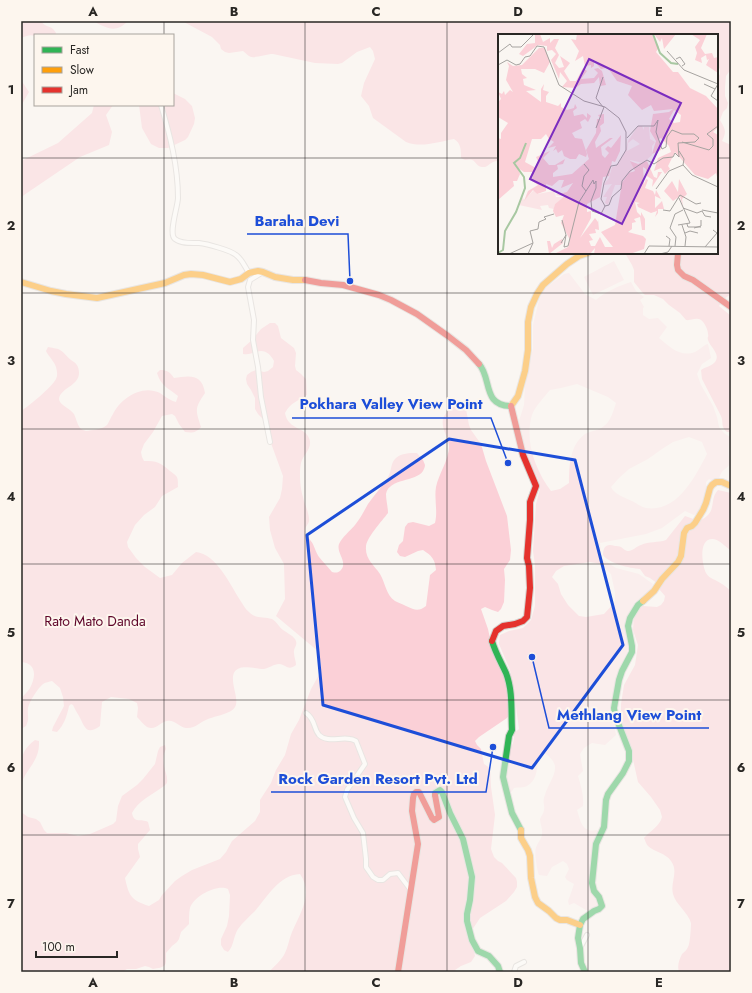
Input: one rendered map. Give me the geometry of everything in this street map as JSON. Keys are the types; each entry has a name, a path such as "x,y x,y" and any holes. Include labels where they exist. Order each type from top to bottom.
{"street":[{"path":"161,106 170,136 177,182 178,201 172,230 173,236 175,239 182,242 207,244 229,251 237,256 249,273"},
{"path":"580,925 556,918 538,903 535,897 531,878 530,856 521,838 521,831 512,813 503,778 509,736 512,730 511,696 506,674 492,640 496,631 503,626 520,622 527,617 528,612 530,588 527,558 530,502 536,486 523,455 511,406 518,395 525,371 529,310 543,284 574,259 585,254"},
{"path":"678,254 678,270 684,276 693,280 731,307"},
{"path":"21,282 66,294 97,298 165,283 184,275 191,274 204,275 210,278 230,282 241,279 249,273 258,271 275,277 293,280 343,284 378,295 412,311 448,336 466,350 483,368 489,393 494,399 504,406 511,406"},
{"path":"262,272 250,280 248,287 254,320 253,340 261,397 270,442"},
{"path":"585,972 580,963 578,938 580,925 583,919 602,906 599,897 594,891 592,883 596,844 604,827 606,800 609,791 623,773 629,761 629,751 615,715 614,708 619,680 632,652 628,626 630,618 638,605 654,591 662,579 678,562 681,556 684,533 687,528 695,523 703,510 712,485 716,482 722,482 731,486"},
{"path":"306,713 311,717 316,730 320,735 326,738 349,738 356,741 364,764 347,790 345,797 354,818 363,833 366,867 378,880 383,880 390,874 398,873 410,889"},
{"path":"398,972 418,844 412,811 413,798 414,794 419,792 434,820 439,817 435,793 440,790 462,839 472,877 467,914 467,921 472,940 478,951 489,956 498,966 500,972"},
{"path":"580,948 587,935"},
{"path":"514,972 516,966 524,962"}],"highlighted area":[{"path":"449,439 575,460 623,645 532,768 323,705 307,535"}],"shaded area":[{"path":"614,261 624,280 593,295 584,277"},
{"path":"569,273 585,294 596,300 608,291 631,282 636,291 644,297 640,300 644,307 643,315 649,319 658,318 667,327 659,338 675,350 684,353 697,351 708,344 711,358 702,364 697,374 701,385 713,406 719,427 730,437 728,450 730,464 722,471 719,479 715,482 709,479 706,482 704,501 697,513 694,515 685,511 662,528 646,534 600,543 602,559 616,568 639,574 653,584 649,593 635,602 628,617 629,644 627,653 619,670 614,693 614,725 616,735 605,745 592,743 584,748 580,754 583,771 578,776 583,795 583,806 577,810 581,822 585,828 588,830 597,830 599,832 595,837 589,876 590,889 598,902 598,910 586,910 574,903 569,905 568,901 574,884 565,877 569,869 567,864 563,861 552,867 547,876 539,875 535,850 542,836 540,819 544,811 544,797 554,773 555,766 549,756 541,753 536,775 531,783 526,787 514,788 510,794 506,773 507,762 514,733 519,729 510,670 499,644 500,635 509,631 523,628 531,620 535,606 535,565 533,551 536,504 540,489 538,479 525,454 519,421 524,405 525,386 533,348 533,325 539,300 547,287 564,274","holes":["577,384 608,397 616,403 608,422 601,428 585,434 576,444 571,456 569,483 560,489 551,491 536,465 533,455 529,435 532,415 537,406 550,390","689,437 702,442 707,454 691,483 676,499 667,505 657,508 646,508 620,496 612,489 611,487 629,469 648,459 673,442","590,562 601,564 611,574 615,592 615,602 604,614 586,617 579,616 568,605 561,594 558,584 552,577 556,571 564,566"]}],"green space":[{"path":"21,21 41,21 45,25 52,28 56,33 34,34 34,36 30,35 21,38"},
{"path":"93,21 128,21 115,29 107,28"},
{"path":"182,21 731,21 731,69 726,76 725,87 725,96 728,103 727,108 723,112 720,120 725,130 722,141 731,145 731,294 724,299 719,306 731,316 731,432 727,432 724,428 721,416 702,379 701,370 714,363 717,359 716,353 709,343 708,332 705,324 699,319 686,320 663,299 654,295 645,295 634,282 634,270 626,254 718,254 718,77 720,69 718,67 718,34 498,34 498,161 484,167 479,166 472,160 465,160 461,158 461,150 454,139 430,144 412,144 406,142 373,118 369,106 361,96 364,83 375,59 373,51 370,47 357,52 342,63 315,63 273,54 251,57 243,51 229,53 225,52 212,37"},
{"path":"21,80 29,92 21,106"},
{"path":"174,94 185,99 192,106 195,118 188,137 168,148 159,148 151,144 142,128 139,106 174,106"},
{"path":"94,106 112,106 106,115 112,132 109,145 80,157 21,198 21,161 58,143 92,113"},
{"path":"270,323 275,323 278,326 281,338 294,348 296,353 296,370 306,379 307,395 292,404 285,413 290,423 305,433 310,441 308,450 301,463 300,471 301,489 309,518 305,535 312,543 319,557 332,572 336,573 343,567 343,561 339,551 340,541 357,523 368,504 386,481 394,460 403,454 417,453 423,460 425,466 420,474 392,485 388,489 386,494 388,513 371,534 366,547 370,562 382,577 392,598 396,602 414,609 419,610 426,606 430,575 436,570 435,563 431,556 423,550 405,557 400,556 397,552 399,545 403,541 405,527 408,523 413,522 429,526 435,523 436,487 449,451 443,426 443,419 452,407 459,403 463,404 466,409 469,425 481,444 507,516 511,550 510,560 504,569 504,602 501,609 498,612 485,607 481,609 491,643 505,677 509,694 510,713 507,718 475,741 481,749 484,764 490,768 495,815 491,849 494,857 516,878 517,887 506,901 480,918 472,930 471,936 475,956 471,962 455,970 457,972 269,972 284,956 291,935 302,911 306,896 306,889 300,874 286,878 269,893 238,929 228,952 224,950 221,945 221,939 227,926 230,895 228,889 218,888 201,895 192,904 190,908 189,924 181,932 177,942 166,953 166,963 164,966 153,969 145,966 136,969 127,969 122,972 21,972 21,812 40,822 47,833 66,833 78,836 90,834 113,824 116,821 118,806 122,796 143,779 155,764 160,747 165,745 166,749 163,762 167,776 167,783 142,801 132,813 136,820 148,822 150,830 138,844 140,857 125,878 132,896 138,902 149,906 159,900 175,881 182,876 192,870 220,859 232,841 255,821 260,812 260,800 271,783 276,770 285,755 291,734 299,720 311,689 320,673 321,666 319,652 276,616 285,599 284,564 275,548 270,530 269,517 280,498 283,476 268,435 267,423 255,409 255,398 247,384 246,379 247,375 256,370 264,372 268,371 273,367 274,361 269,354 262,351 243,354 243,348 261,329"},
{"name":"Rato Mato Danda","path":"48,347 61,351 78,367 79,373 76,381 60,395 59,401 74,414 80,428 86,431 105,427 120,404 130,396 142,391 154,391 176,402 178,396 161,381 157,373 160,370 165,370 174,378 194,377 201,382 205,393 199,402 197,412 201,427 194,432 185,432 175,416 172,414 162,416 144,444 141,452 144,461 158,463 175,474 178,481 178,487 162,496 155,507 144,515 135,525 127,542 128,547 136,558 160,578 172,575 182,563 196,552 210,558 222,571 245,608 251,614 254,616 272,619 295,639 296,643 294,654 296,665 293,667 289,668 279,664 264,669 242,667 235,671 233,680 236,703 235,707 230,711 189,728 170,721 150,728 137,717 137,703 129,699 111,697 102,702 100,726 92,730 86,729 73,705 71,704 63,723 57,732 52,731 53,727 64,706 60,688 52,681 43,684 34,695 28,708 28,719 26,726 21,729 21,700 32,684 34,671 30,665 21,662 21,411 35,401 56,379 56,367 46,351"},
{"path":"718,490 731,493 731,551 718,540 713,539 708,540 705,543 702,553 707,575 728,588 731,592 731,972 679,972 678,965 680,958 689,945 691,923 673,894 674,869 671,861 666,856 648,846 644,838 657,826 662,817 660,810 638,782 630,746 621,722 621,704 624,685 635,665 638,645 633,630 634,614 637,608 643,606 657,607 661,605 665,596 659,589 658,584 645,576 640,569 625,567 610,561 603,555 603,552 605,547 608,545 620,546 629,551 650,542 666,540 685,516 699,521 705,518 711,510 715,494"},
{"path":"35,740 39,741 39,749 35,760 26,774 21,786 21,761 25,750"}],"traffic: fast":[{"path":"479,364 483,370 492,396 502,405 511,406"},
{"path":"585,972 581,963 578,938 580,925 583,919 602,906 599,897 594,891 592,883 596,844 604,827 606,800 608,794 623,773 629,761 629,751 615,715 614,708 619,680 632,652 628,626 630,618 638,605 643,601"},
{"path":"492,641 506,673 510,687 512,730 509,736 503,777 512,813 521,830"},
{"path":"435,795 435,793 440,790 442,792 450,813 463,839 472,877 467,914 467,921 472,940 478,951 489,956 498,966 500,972"}],"traffic: slow":[{"path":"511,406 518,396 525,371 528,350 528,322 531,307 537,294 543,285 567,264 585,254"},
{"path":"21,282 51,291 97,298 165,283 184,275 191,274 203,275 230,282 241,279 249,273 258,271 275,277 305,280"},
{"path":"643,601 654,591 662,579 678,562 681,556 684,533 687,528 695,523 703,510 712,485 716,482 722,482 731,486"},
{"path":"521,830 521,838 530,856 531,878 535,897 538,903 556,918 580,925"}],"traffic: jam":[{"path":"678,254 678,270 684,276 693,280 731,307"},
{"path":"305,280 343,285 391,300 417,314 448,336 466,350 479,364"},
{"path":"492,641 496,631 503,626 515,624 523,621 527,617 530,588 527,558 530,502 536,486 523,455 511,406"},
{"path":"398,972 418,844 412,811 413,798 414,794 419,792 434,820 439,817 435,795"}],"place":[{"name":"Baraha Devi","path":"350,281"},
{"name":"Pokhara Valley View Point","path":"508,463"},
{"name":"Methlang View Point","path":"532,657"},
{"name":"Rock Garden Resort Pvt. Ltd","path":"493,747"}]}
